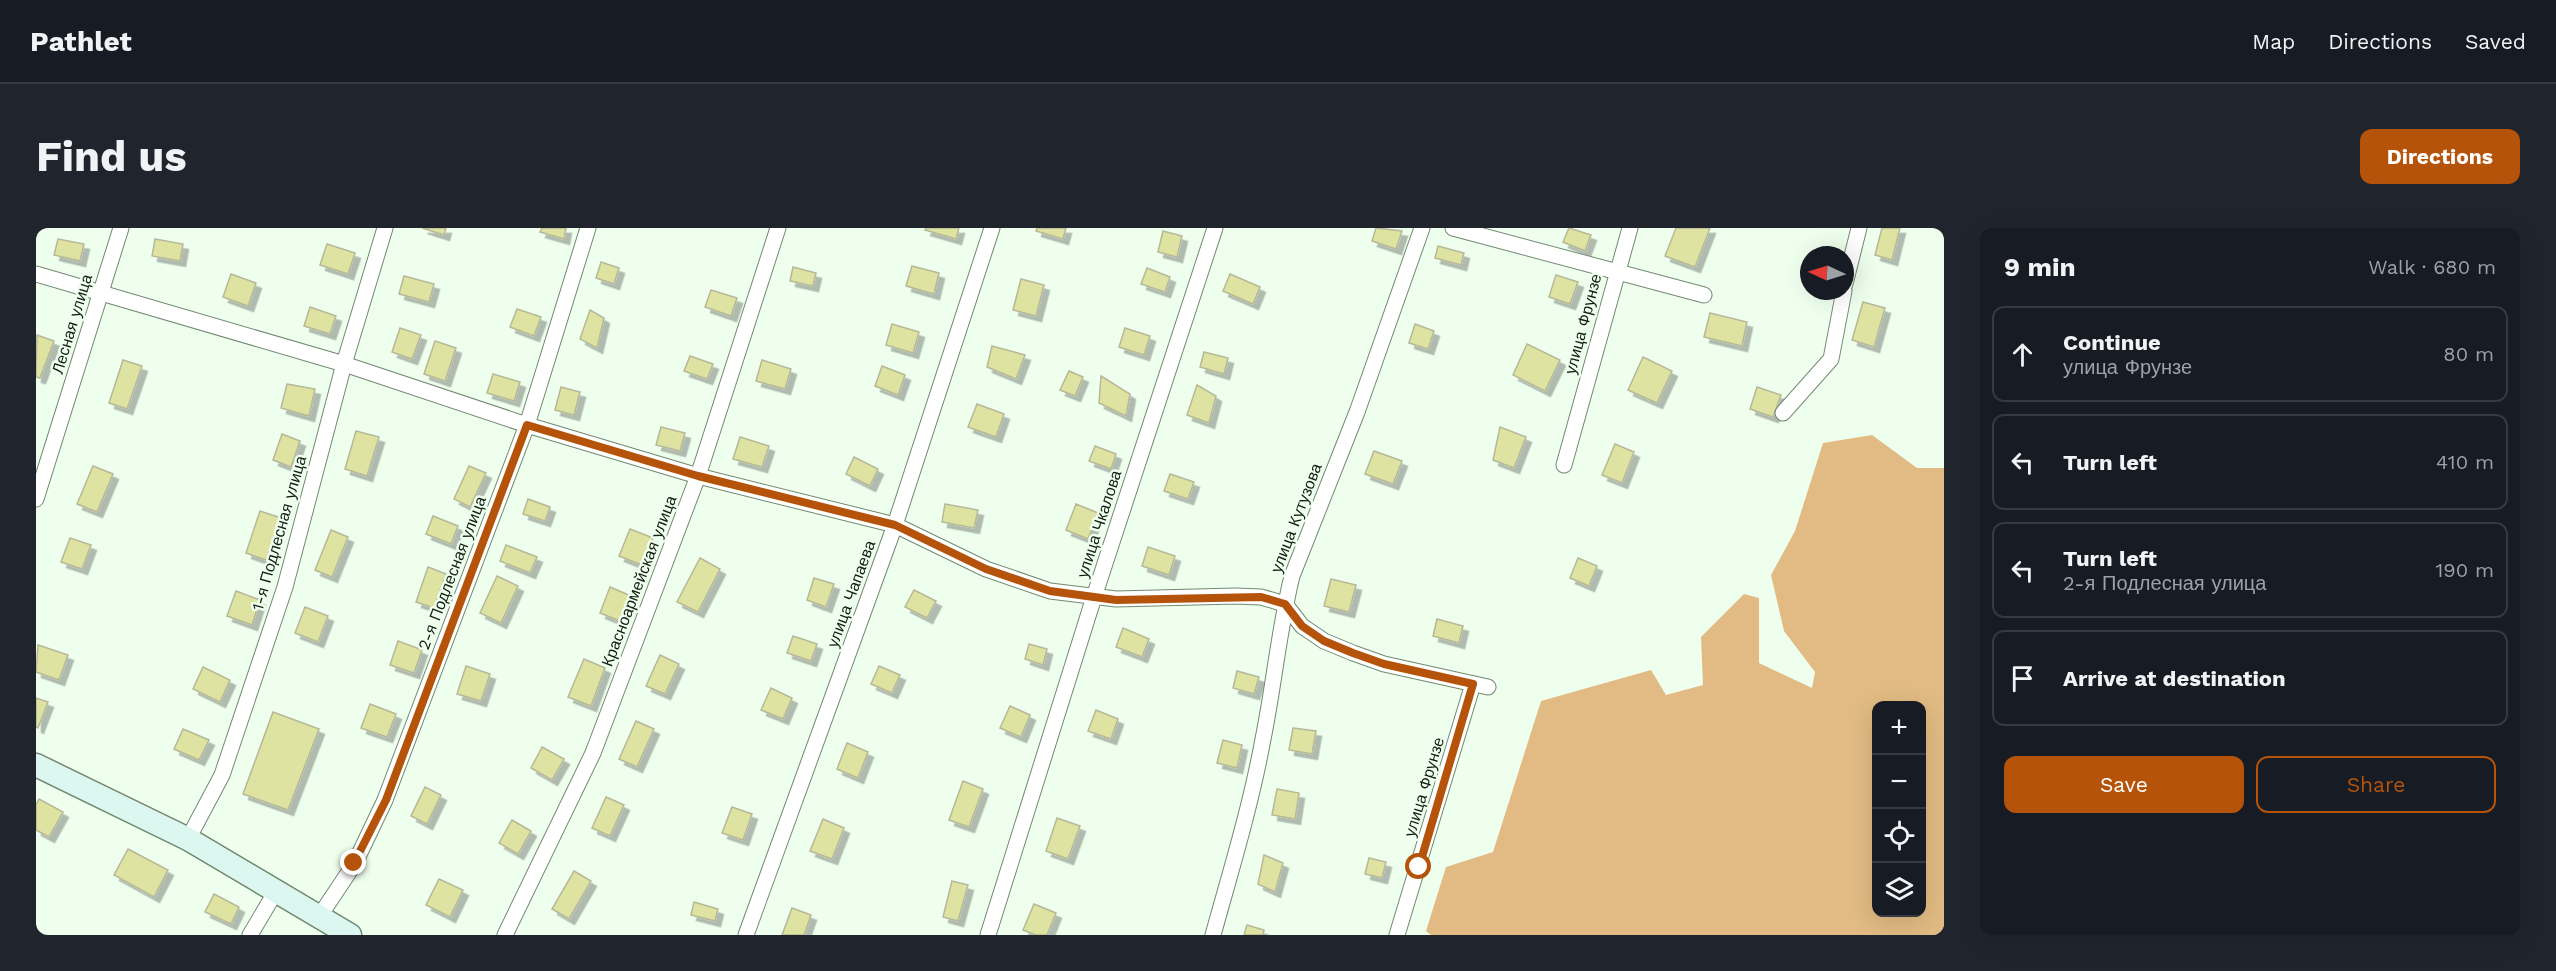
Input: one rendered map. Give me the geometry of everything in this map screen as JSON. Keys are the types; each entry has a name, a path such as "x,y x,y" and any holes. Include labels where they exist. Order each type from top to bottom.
{"street":[{"name":"Лесная улица","path":"36,499 121,228"},
{"name":"1-я Подлесная улица","path":"188,839 222,775 285,587 344,364 385,228"},
{"name":"2-я Подлесная улица","path":"319,917 354,863 386,800 527,425 588,228"},
{"name":"Красноармейская улица","path":"505,935 593,753 698,476 778,228"},
{"name":"улица Чапаева","path":"746,935 895,525 992,228"},
{"name":"улица Чкалова","path":"988,935 1094,597 1215,228"},
{"name":"улица Кутузова","path":"1213,935 1263,741 1285,604 1292,576 1357,412 1422,228"},
{"path":"1453,228 1704,295"},
{"name":"улица Фрунзе","path":"1563,465 1630,228"},
{"path":"1853,246 1859,228"},
{"path":"36,274 344,364 527,425 698,476 895,525 986,569 1050,591 1094,597 1161,599 1261,597 1285,604"},
{"path":"1782,413 1830,360 1842,300"},
{"name":"улица Фрунзе","path":"1285,604 1302,626 1324,641 1384,664 1480,686 1397,935"},
{"path":"36,765 188,839 350,935"},
{"path":"250,935 276,891"}],"shaded area":[{"path":"1872,435 1917,468 1944,468 1944,935 1431,935 1426,931 1446,867 1493,852 1541,701 1651,670 1666,695 1703,685 1701,637 1744,594 1759,598 1759,663 1812,688 1815,672 1784,631 1771,575 1795,531 1823,443"}],"building":[{"path":"422,228 446,228 444,235"},
{"path":"542,228 566,228 564,239 540,232"},
{"path":"926,228 959,228 956,239 925,230"},
{"path":"1037,228 1066,228 1063,239 1036,231"},
{"path":"1376,228 1402,231 1396,249 1372,241"},
{"path":"1569,228 1591,235 1585,251 1563,242"},
{"path":"1676,228 1710,228 1695,267 1665,256"},
{"path":"1882,228 1900,228 1892,260 1875,255"},
{"path":"1163,231 1182,236 1177,257 1158,252"},
{"path":"58,239 84,244 80,261 54,255"},
{"path":"155,239 183,244 180,261 152,256"},
{"path":"327,244 355,253 348,274 320,265"},
{"path":"1438,246 1464,253 1461,265 1435,258"},
{"path":"601,262 619,268 614,284 596,278"},
{"path":"912,266 939,273 934,294 906,286"},
{"path":"793,267 816,273 813,286 790,281"},
{"path":"1147,268 1170,277 1165,292 1141,284"},
{"path":"231,274 256,283 248,306 223,297"},
{"path":"1230,274 1260,287 1253,304 1223,291"},
{"path":"1556,275 1578,282 1570,304 1549,297"},
{"path":"404,276 434,284 429,302 399,294"},
{"path":"1021,279 1044,285 1036,316 1013,310"},
{"path":"711,290 737,298 731,316 705,307"},
{"path":"1863,302 1885,308 1874,347 1852,340"},
{"path":"310,307 336,316 330,334 304,326"},
{"path":"517,309 541,317 534,336 510,327"},
{"path":"590,310 604,318 597,348 580,339"},
{"path":"1710,313 1747,322 1742,346 1704,337"},
{"path":"892,324 919,332 913,353 886,345"},
{"path":"1415,324 1434,331 1428,349 1409,343"},
{"path":"400,328 421,335 412,359 392,352"},
{"path":"1125,328 1150,336 1144,355 1119,347"},
{"path":"37,335 54,341 40,378 36,377"},
{"path":"435,341 456,348 445,381 424,374"},
{"path":"1527,344 1560,360 1545,391 1513,375"},
{"path":"992,346 1025,355 1016,379 987,367"},
{"path":"1204,352 1228,358 1224,374 1200,367"},
{"path":"690,356 713,364 707,379 684,371"},
{"path":"1643,357 1672,371 1657,403 1628,390"},
{"path":"123,360 142,366 127,409 109,403"},
{"path":"762,360 791,369 785,389 756,381"},
{"path":"882,366 905,375 898,395 875,386"},
{"path":"1069,371 1083,377 1075,396 1060,390"},
{"path":"493,374 520,382 514,401 487,393"},
{"path":"1101,376 1130,394 1126,416 1099,403"},
{"path":"287,384 315,389 309,416 281,408"},
{"path":"1197,385 1216,396 1209,423 1187,415"},
{"path":"561,387 580,392 574,415 555,410"},
{"path":"1757,387 1781,395 1773,417 1750,409"},
{"path":"977,404 1004,414 996,437 968,427"},
{"path":"661,427 685,433 680,451 656,445"},
{"path":"1500,427 1526,437 1514,468 1493,460"},
{"path":"356,431 379,437 367,476 345,469"},
{"path":"282,434 300,441 291,467 273,460"},
{"path":"740,437 769,446 762,467 733,459"},
{"path":"1615,444 1634,452 1622,483 1602,475"},
{"path":"1095,446 1116,454 1111,469 1089,461"},
{"path":"1374,451 1402,461 1393,484 1365,474"},
{"path":"854,457 878,469 870,486 846,474"},
{"path":"93,466 113,474 97,512 77,504"},
{"path":"469,466 486,473 470,507 454,499"},
{"path":"1170,474 1194,482 1188,499 1164,491"},
{"path":"528,499 550,507 545,521 523,514"},
{"path":"945,504 978,510 974,528 942,522"},
{"path":"1076,504 1098,513 1088,539 1066,530"},
{"path":"260,511 281,518 266,560 246,553"},
{"path":"433,516 458,526 451,544 426,534"},
{"path":"630,529 653,538 642,565 619,556"},
{"path":"331,530 348,537 332,577 315,570"},
{"path":"70,538 91,545 82,569 61,562"},
{"path":"506,545 537,557 530,573 500,561"},
{"path":"1148,547 1175,556 1169,575 1142,566"},
{"path":"700,558 720,569 698,612 677,602"},
{"path":"1578,558 1597,566 1589,586 1570,578"},
{"path":"428,567 446,574 434,608 416,602"},
{"path":"497,576 518,586 501,623 480,613"},
{"path":"814,578 834,584 826,607 807,600"},
{"path":"1331,579 1356,585 1349,612 1324,606"},
{"path":"610,587 631,596 620,621 600,613"},
{"path":"914,590 936,601 927,618 905,607"},
{"path":"236,591 260,600 252,625 227,616"},
{"path":"305,607 328,616 318,642 295,633"},
{"path":"1437,619 1463,626 1459,643 1433,636"},
{"path":"1123,628 1149,639 1142,657 1116,647"},
{"path":"793,636 817,644 811,661 787,653"},
{"path":"398,641 422,650 414,673 390,665"},
{"path":"1029,644 1047,649 1043,665 1025,659"},
{"path":"38,645 68,655 59,680 36,672"},
{"path":"660,655 679,664 665,694 646,686"},
{"path":"584,659 605,668 591,706 568,697"},
{"path":"466,666 490,674 481,701 457,694"},
{"path":"879,666 900,675 892,693 871,684"},
{"path":"203,667 230,680 220,702 193,689"},
{"path":"1237,671 1259,677 1254,694 1233,688"},
{"path":"771,688 792,698 783,719 761,710"},
{"path":"36,698 48,702 38,728 36,727"},
{"path":"370,704 396,714 387,737 361,728"},
{"path":"1010,706 1030,715 1021,737 1000,728"},
{"path":"1096,710 1118,719 1111,739 1088,731"},
{"path":"273,712 319,729 288,810 243,794"},
{"path":"636,721 654,729 637,767 619,759"},
{"path":"1293,728 1316,731 1312,754 1289,750"},
{"path":"183,729 209,740 199,760 174,749"},
{"path":"1223,740 1242,745 1237,768 1217,763"},
{"path":"847,743 868,752 858,778 837,769"},
{"path":"542,747 564,759 552,780 531,768"},
{"path":"963,781 983,789 969,827 949,820"},
{"path":"425,787 441,795 427,824 411,816"},
{"path":"1277,789 1299,793 1295,819 1272,815"},
{"path":"606,797 624,805 610,836 592,828"},
{"path":"39,799 63,812 49,837 36,830 36,805"},
{"path":"732,807 752,814 743,840 722,833"},
{"path":"1057,818 1080,826 1068,859 1046,851"},
{"path":"823,819 844,828 832,859 810,851"},
{"path":"512,820 531,831 518,854 499,843"},
{"path":"128,849 168,870 154,897 114,875"},
{"path":"1264,855 1283,863 1275,892 1258,884"},
{"path":"1369,858 1386,862 1382,878 1365,874"},
{"path":"574,871 591,881 569,919 552,909"},
{"path":"439,879 463,890 450,917 426,905"},
{"path":"952,881 968,885 958,921 943,917"},
{"path":"214,894 239,907 231,924 205,912"},
{"path":"694,902 718,909 715,921 691,915"},
{"path":"1034,904 1056,913 1047,935 1036,935 1023,930"},
{"path":"792,908 811,915 804,935 782,935"},
{"path":"1247,925 1264,930 1263,935 1244,935"}],"route":[{"path":"354,863 386,800 527,425 698,476 895,525 986,569 1050,591 1116,600 1261,597 1285,604 1302,626 1324,641 1353,653 1384,664 1473,684 1419,867"}]}
